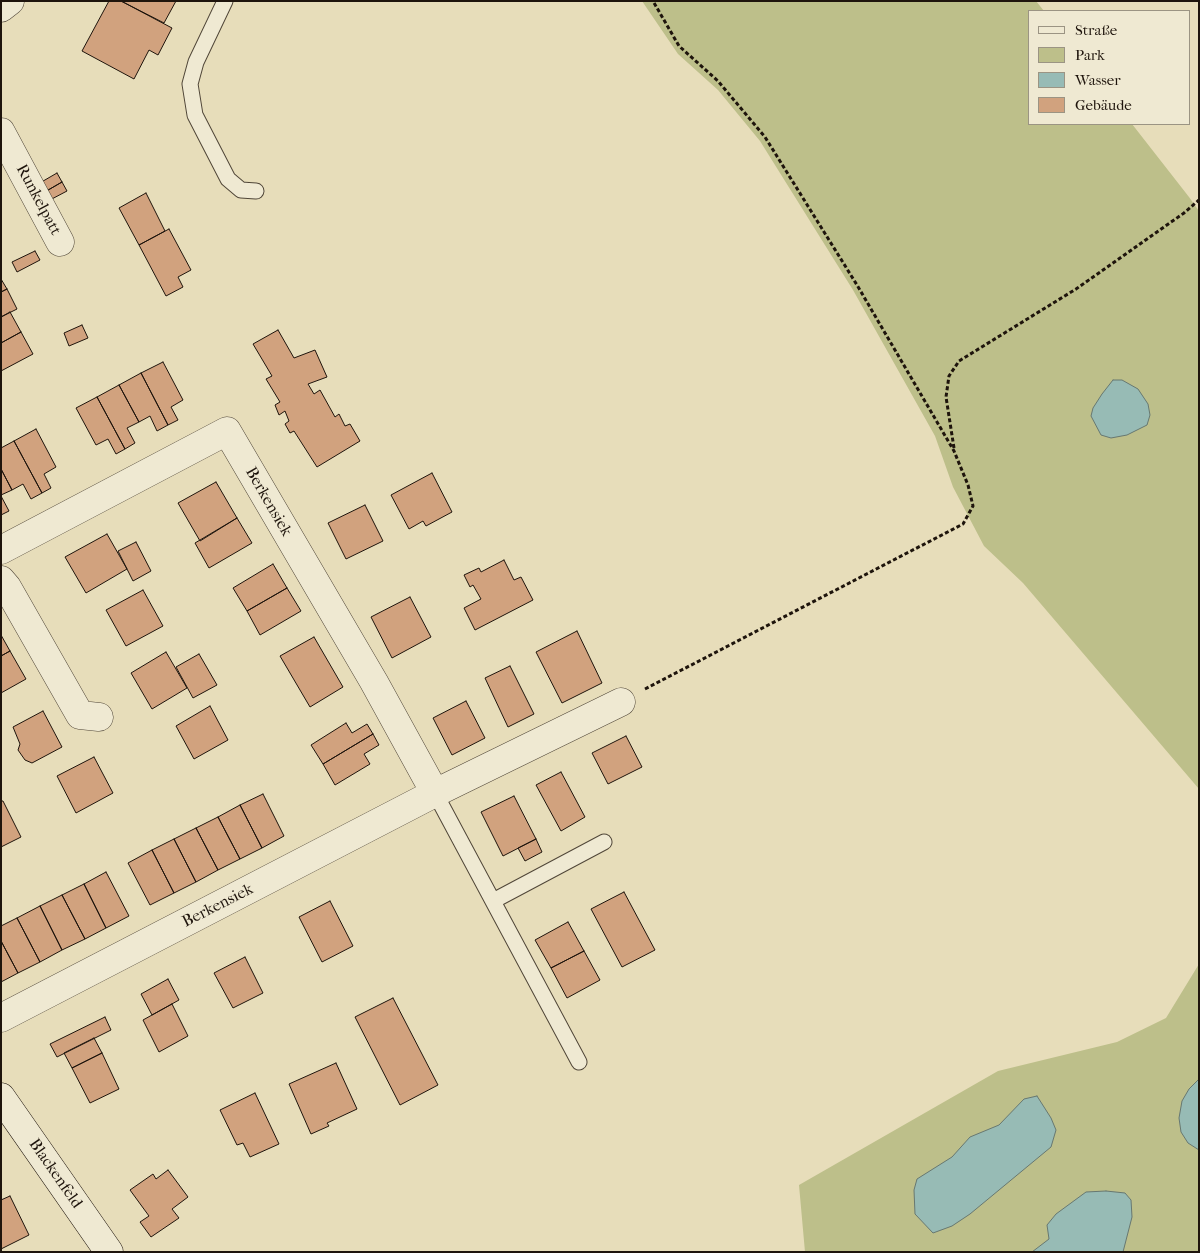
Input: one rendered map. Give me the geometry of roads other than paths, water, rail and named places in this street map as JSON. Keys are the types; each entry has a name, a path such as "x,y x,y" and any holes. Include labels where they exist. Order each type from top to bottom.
{"street":[{"path":"1,8 10,1"},
{"name":"Runkelpatt","path":"1,132 60,242"},
{"name":"Berkensiek","path":"1,550 226,431 374,682 435,793"},
{"path":"1,580 7,586 80,715 98,717"},
{"name":"Berkensiek","path":"1,1018 435,793 620,702"},
{"name":"Blackenfeld","path":"1,1096 109,1252"}],"lane":[{"path":"225,1 196,62 190,84 196,115 228,179 241,190 256,191"},
{"path":"435,793 579,1062"},
{"path":"493,901 604,842"}],"water":[{"path":"1113,380 1122,380 1138,389 1148,404 1150,415 1147,425 1127,435 1111,438 1101,435 1091,416 1093,408"},
{"path":"1199,1079 1199,1150 1188,1143 1181,1132 1179,1118 1182,1101 1189,1089"},
{"path":"1037,1096 1056,1130 1051,1147 970,1214 952,1226 933,1233 915,1214 914,1190 917,1179 952,1157 970,1137 999,1125 1024,1099"},
{"path":"1106,1191 1125,1193 1131,1200 1132,1217 1123,1252 1032,1252 1049,1239 1047,1225 1056,1214 1086,1192"}]}
